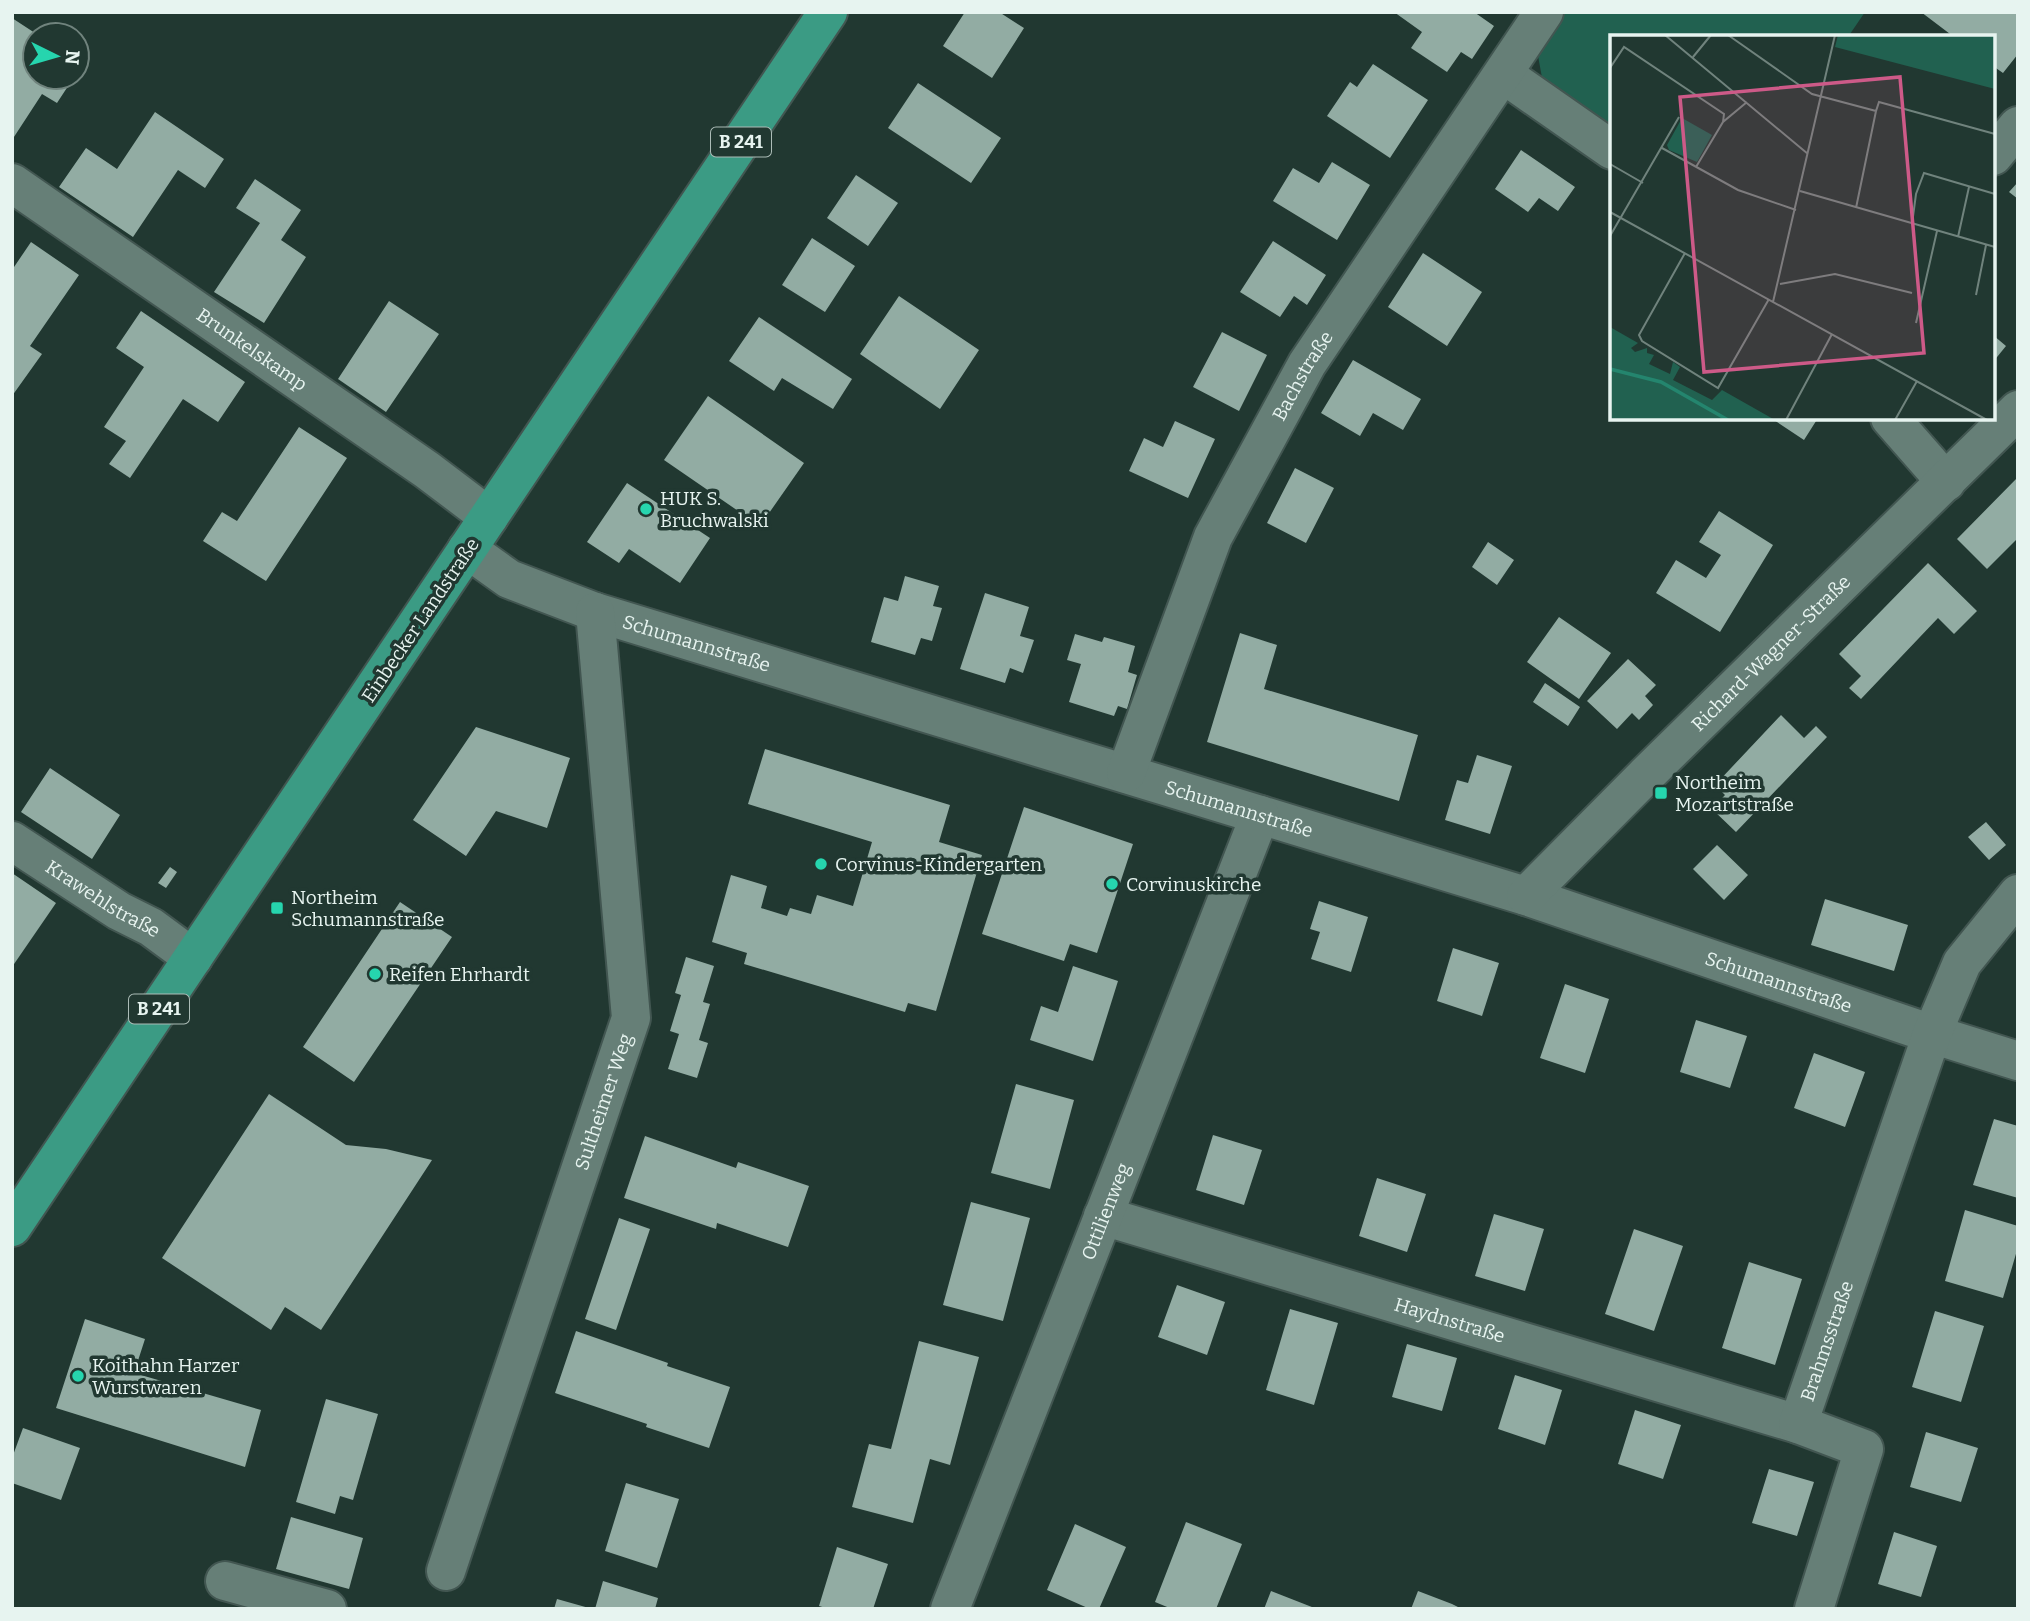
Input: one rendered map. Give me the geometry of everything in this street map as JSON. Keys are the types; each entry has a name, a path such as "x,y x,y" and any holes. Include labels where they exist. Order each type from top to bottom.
{"main road":[{"name":"Einbecker Landstraße","path":"12,1227 828,12"}],"street":[{"name":"Bachstraße","path":"1126,773 1213,537 1307,364 1544,12"},
{"path":"1503,74 1610,149"},
{"path":"1995,154 2018,126"},
{"name":"Brunkelskamp","path":"12,183 427,470 489,517"},
{"name":"Richard-Wagner-Straße","path":"1526,896 2018,410"},
{"path":"1892,420 1946,482"},
{"name":"Schumannstraße","path":"467,549 509,579 595,612 1526,896 2018,1061"},
{"name":"Sultheimer Weg","path":"446,1570 631,1018 595,612"},
{"name":"Ottilienweg","path":"950,1609 1260,815"},
{"name":"Krawehlstraße","path":"12,841 119,911 151,927 193,958"},
{"name":"Brahmsstraße","path":"1814,1609 1864,1449 1798,1424 1932,1034 1962,963 2018,894"},
{"name":"Haydnstraße","path":"1103,1216 1798,1424"},
{"path":"225,1581 327,1609"}],"green space":[{"path":"1558,12 1865,12 1849,35 1610,35 1610,129 1543,83 1536,45"}],"building":[{"path":"965,12 999,12 1024,28 992,78 943,46"},
{"path":"1394,12 1474,12 1494,26 1472,59 1461,52 1447,72 1411,48 1422,32"},
{"path":"1921,12 2018,12 2018,54 2003,73 1995,67 1995,35 1951,35"},
{"path":"12,18 21,24 21,91 65,91 57,103 42,94 12,140"},
{"path":"1373,64 1428,100 1390,158 1327,116 1350,82 1357,87"},
{"path":"918,83 1001,138 971,183 888,128"},
{"path":"155,112 224,159 205,188 178,170 133,237 59,187 86,148 117,169"},
{"path":"1521,150 1575,187 1558,211 1539,198 1528,212 1495,189"},
{"path":"1332,162 1370,185 1337,240 1273,201 1293,168 1319,183"},
{"path":"856,175 898,203 868,246 827,218"},
{"path":"255,179 301,210 281,240 306,257 264,323 214,292 260,223 236,208"},
{"path":"2018,182 2018,199 2009,192"},
{"path":"812,238 855,266 825,312 782,285"},
{"path":"1273,241 1326,275 1307,305 1294,296 1280,317 1240,292"},
{"path":"31,242 79,275 30,346 42,354 12,396 12,270"},
{"path":"1423,253 1482,292 1447,346 1388,307"},
{"path":"899,296 979,350 940,409 860,354"},
{"path":"389,301 439,334 386,412 338,379"},
{"path":"141,311 245,382 218,422 183,399 130,478 109,464 126,441 104,427 144,367 116,348"},
{"path":"759,317 852,379 833,409 782,378 774,391 729,361"},
{"path":"1222,332 1267,355 1239,411 1193,387"},
{"path":"1995,337 2006,346 1995,360"},
{"path":"1353,360 1421,399 1403,430 1373,413 1360,436 1321,413"},
{"path":"708,396 804,463 760,526 664,460"},
{"path":"1774,420 1817,420 1804,440"},
{"path":"1175,421 1215,439 1188,498 1129,471 1144,438 1163,447"},
{"path":"299,427 347,458 266,581 203,541 222,512 237,521"},
{"path":"1295,468 1334,488 1306,543 1267,523"},
{"path":"2018,477 2018,538 1987,569 1957,539"},
{"path":"627,483 710,538 680,583 629,549 619,563 587,542"},
{"path":"1719,511 1773,545 1720,632 1656,593 1676,560 1706,578 1721,555 1699,542"},
{"path":"1488,542 1514,560 1497,585 1472,567"},
{"path":"1928,563 1977,611 1954,634 1938,618 1861,699 1849,688 1861,676 1839,654"},
{"path":"905,576 939,586 933,606 942,608 932,641 921,638 915,655 871,642 884,597 898,601"},
{"path":"985,593 1029,607 1020,636 1034,640 1023,673 1010,668 1005,683 960,669"},
{"path":"1559,617 1611,653 1579,699 1527,662"},
{"path":"1240,633 1277,645 1264,689 1418,735 1399,801 1207,742"},
{"path":"1075,634 1102,642 1104,637 1135,646 1128,672 1137,675 1127,709 1118,706 1114,716 1069,702 1081,664 1067,660"},
{"path":"1628,659 1656,685 1645,696 1653,705 1639,720 1632,713 1617,729 1587,701"},
{"path":"1545,683 1580,707 1568,726 1533,702"},
{"path":"1781,715 1804,738 1816,726 1827,737 1736,832 1712,809 1725,795 1715,785"},
{"path":"476,727 570,758 547,828 496,811 466,856 413,820"},
{"path":"765,749 950,805 939,842 982,855 936,1011 908,1003 905,1012 744,964 747,953 712,942 731,875 767,886 761,908 787,916 790,908 811,914 817,895 853,906 872,842 748,804"},
{"path":"1477,755 1512,766 1490,834 1445,820 1457,780 1468,783"},
{"path":"50,768 120,815 92,859 21,812"},
{"name":"Corvinuskirche","path":"1024,807 1133,844 1097,953 1070,944 1064,961 982,934"},
{"path":"1986,822 2006,845 1989,860 1968,837"},
{"path":"1717,845 1748,875 1724,900 1693,869"},
{"path":"170,867 177,872 166,888 158,883"},
{"path":"12,873 56,903 12,967"},
{"path":"1825,899 1908,925 1894,971 1811,945"},
{"path":"1319,901 1368,917 1351,972 1311,959 1320,932 1310,929"},
{"path":"400,902 452,937 354,1082 303,1047"},
{"path":"1453,948 1499,963 1482,1016 1437,1001"},
{"path":"686,957 714,966 703,1002 710,1004 699,1040 708,1043 697,1078 668,1069 679,1034 670,1031 681,995 675,993"},
{"path":"1073,966 1118,981 1093,1061 1030,1040 1041,1006 1058,1012"},
{"path":"1565,984 1609,999 1585,1073 1540,1058"},
{"path":"1696,1020 1747,1036 1730,1088 1680,1072"},
{"path":"1814,1053 1865,1072 1845,1127 1794,1108"},
{"path":"1016,1084 1074,1100 1050,1189 991,1173"},
{"path":"269,1094 346,1145 386,1149 432,1160 321,1330 285,1307 271,1330 162,1258"},
{"path":"1994,1119 2018,1126 2018,1198 1973,1185"},
{"path":"1213,1135 1262,1150 1244,1205 1196,1190"},
{"path":"645,1136 736,1168 738,1162 809,1186 788,1247 717,1223 716,1229 624,1198"},
{"path":"1377,1178 1426,1194 1407,1252 1359,1236"},
{"path":"971,1202 1030,1218 1003,1321 943,1305"},
{"path":"1965,1210 2018,1226 2018,1247 2003,1298 1945,1281"},
{"path":"1494,1214 1544,1229 1525,1291 1475,1276"},
{"path":"619,1218 650,1229 616,1330 585,1319"},
{"path":"1634,1229 1683,1246 1654,1331 1605,1314"},
{"path":"1749,1262 1802,1279 1775,1365 1722,1348"},
{"path":"1177,1285 1225,1302 1207,1355 1158,1337"},
{"path":"1290,1309 1338,1323 1314,1405 1266,1390"},
{"path":"1935,1311 1984,1326 1961,1402 1912,1387"},
{"path":"85,1319 145,1339 134,1373 261,1410 245,1467 56,1408"},
{"path":"576,1331 730,1387 709,1448 555,1393"},
{"path":"919,1341 979,1357 950,1465 930,1459 913,1523 852,1507 869,1444 891,1449"},
{"path":"1407,1344 1457,1358 1442,1411 1392,1397"},
{"path":"1515,1375 1562,1390 1545,1445 1498,1429"},
{"path":"326,1399 378,1414 353,1500 340,1496 335,1514 296,1502"},
{"path":"1635,1410 1681,1425 1663,1479 1618,1464"},
{"path":"23,1428 80,1448 61,1500 12,1483 12,1458"},
{"path":"1926,1432 1978,1448 1961,1502 1910,1487"},
{"path":"1769,1469 1814,1482 1797,1536 1752,1523"},
{"path":"626,1483 679,1499 657,1568 605,1551"},
{"path":"291,1517 363,1538 349,1589 276,1569"},
{"path":"1186,1522 1242,1544 1216,1609 1172,1609 1155,1602"},
{"path":"1075,1524 1126,1547 1099,1609 1090,1609 1047,1590"},
{"path":"1894,1532 1937,1546 1921,1597 1878,1584"},
{"path":"837,1547 888,1564 873,1609 829,1609 819,1606"},
{"path":"603,1581 658,1598 655,1609 595,1609"},
{"path":"1271,1591 1317,1609 1264,1609"},
{"path":"1418,1591 1452,1604 1462,1609 1411,1609"},
{"path":"557,1599 589,1608 589,1609 554,1609"}],"place":[{"name":"HUK S. Bruchwalski","path":"646,509"},
{"name":"Northeim Mozartstraße","path":"1661,793"},
{"name":"Corvinus-Kindergarten","path":"821,864"},
{"name":"Corvinuskirche","path":"1112,884"},
{"name":"Northeim Schumannstraße","path":"277,908"},
{"name":"Reifen Ehrhardt","path":"375,974"},
{"name":"Koithahn Harzer Wurstwaren","path":"78,1376"}]}
